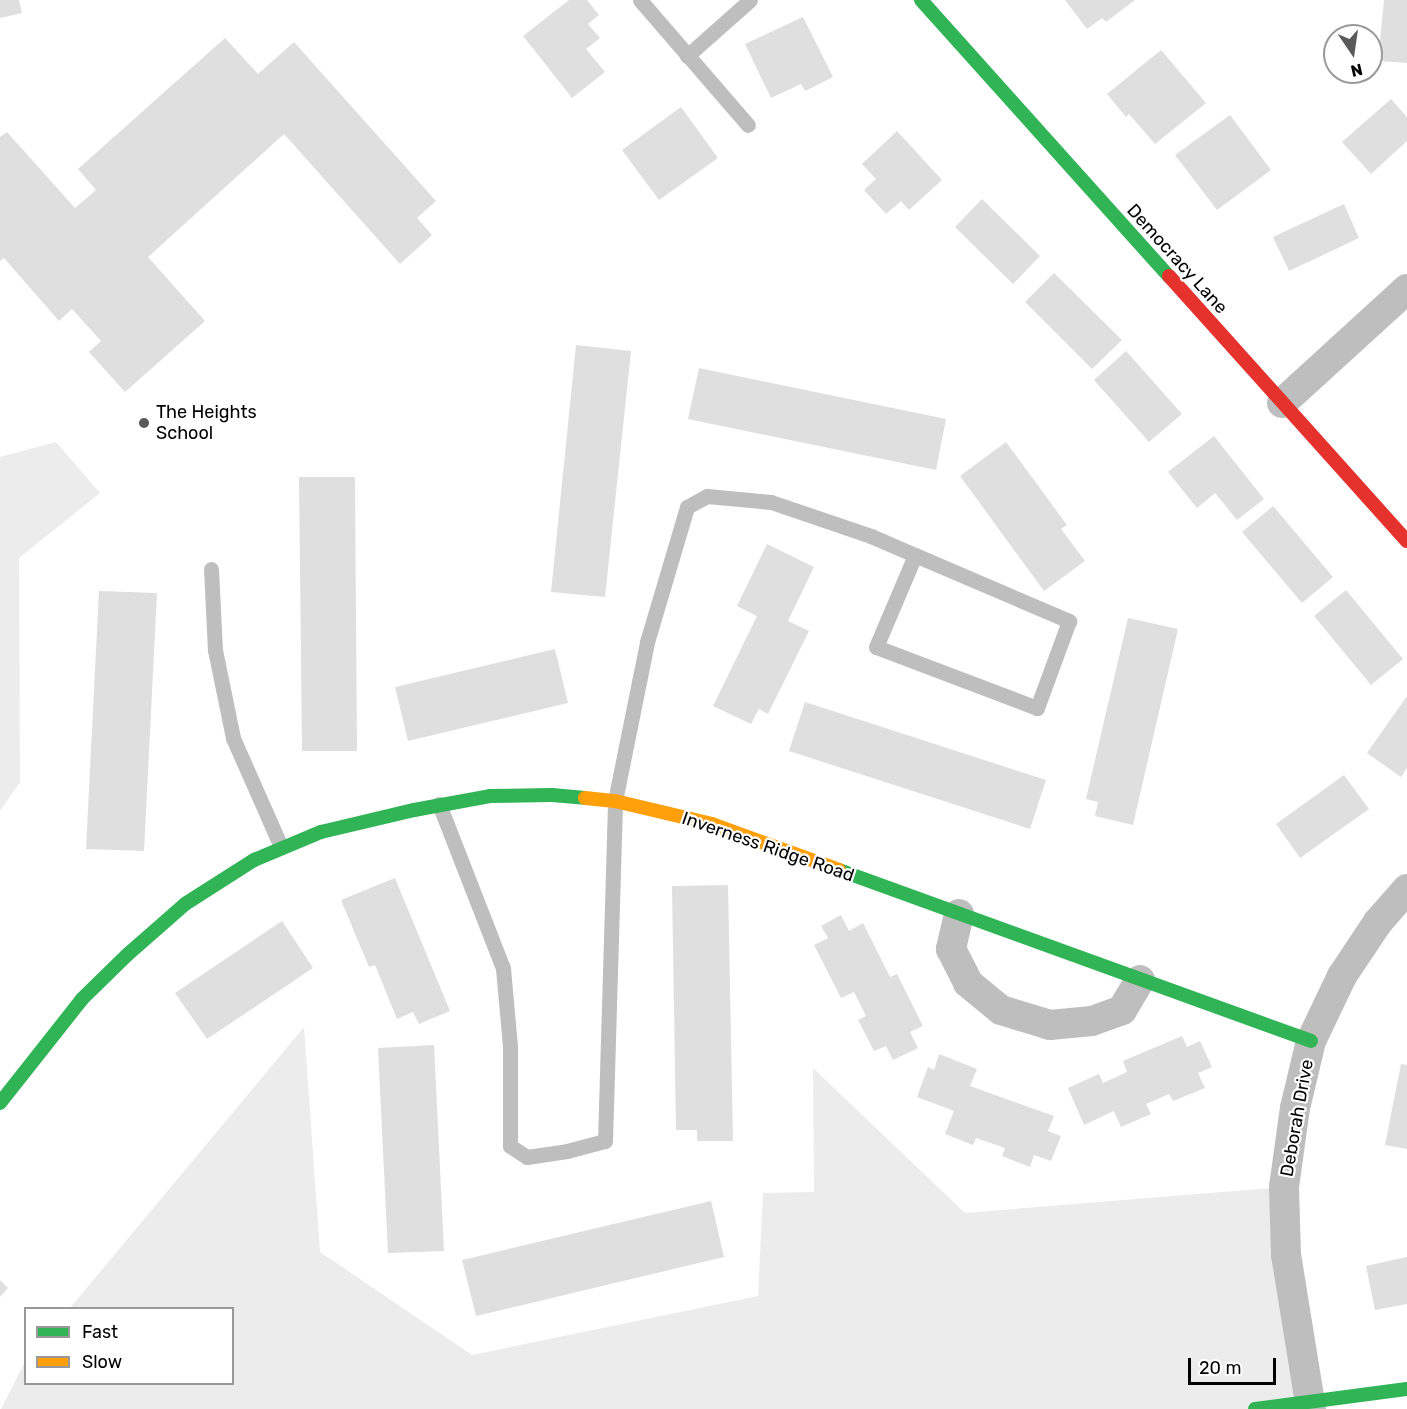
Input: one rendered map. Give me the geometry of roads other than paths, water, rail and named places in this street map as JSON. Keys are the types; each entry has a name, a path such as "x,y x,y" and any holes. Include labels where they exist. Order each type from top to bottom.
{"street":[{"name":"Democracy Lane","path":"925,2 1281,403 1407,541"},
{"path":"1281,403 1407,289"},
{"name":"Inverness Ridge Road","path":"0,1103 82,999 127,955 185,904 254,860 321,832 439,804 490,796 552,795 615,801 712,824 1140,981 1311,1041"},
{"name":"Deborah Drive","path":"1310,1405 1286,1255 1284,1187 1294,1108 1311,1041 1342,976 1378,922 1407,890"},
{"path":"958,914 951,949 968,983 1000,1010 1050,1025 1092,1021 1122,1010 1140,981"},
{"path":"1256,1409 1310,1405 1407,1389"}],"lane":[{"path":"640,0 747,126"},
{"path":"687,56 750,0"},
{"path":"439,804 503,968 510,1046 510,1146 527,1156 567,1151 605,1141 615,801 647,642 687,507 707,496 771,502 871,536 1069,621 1036,708 876,647 915,555"},
{"path":"211,569 215,650 233,738 281,847"}],"place":[{"name":"The Heights School","path":"144,423"}]}
